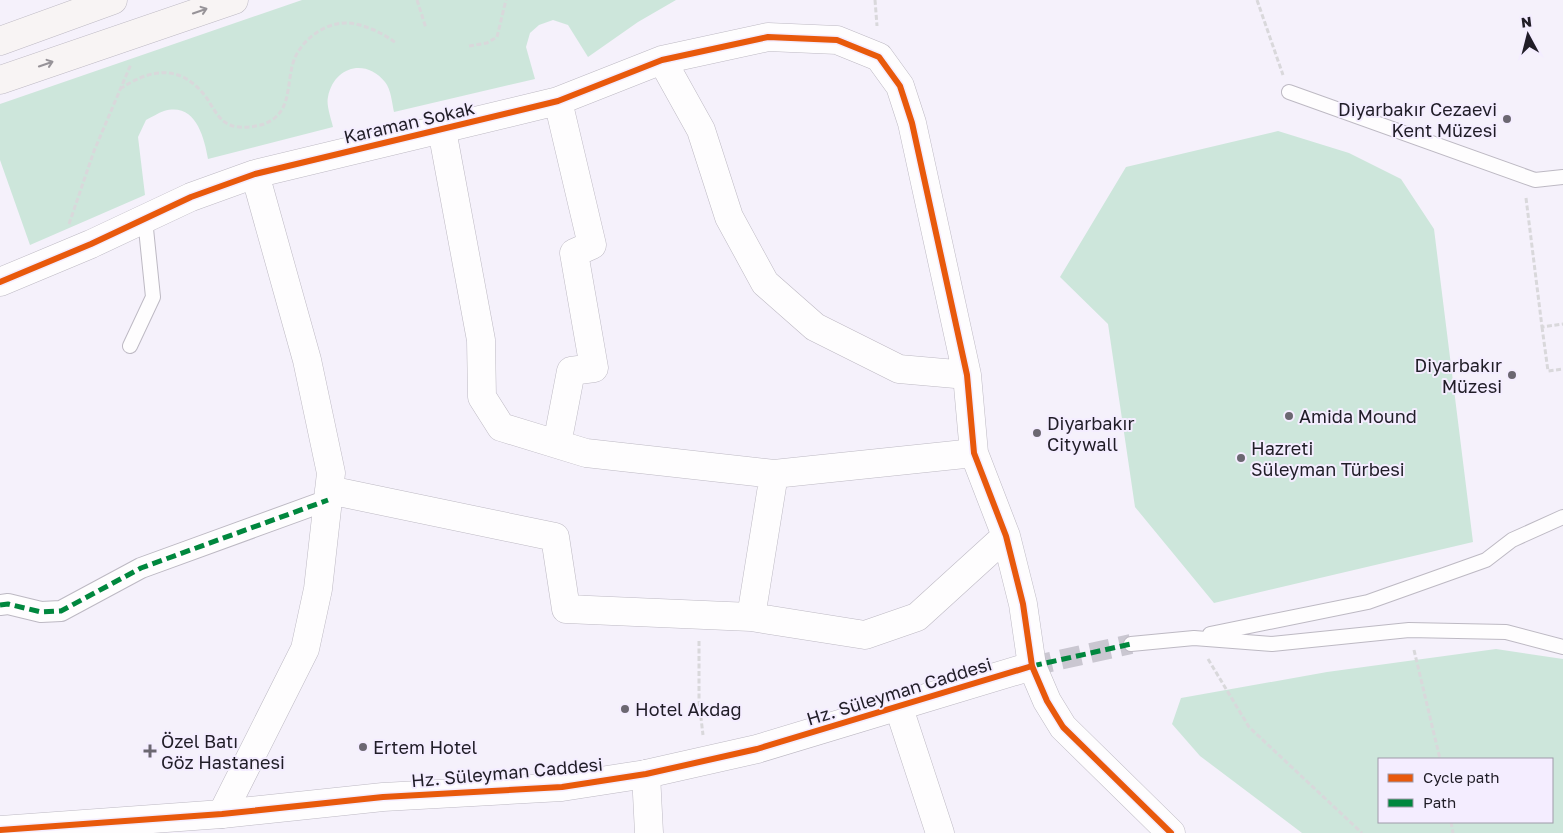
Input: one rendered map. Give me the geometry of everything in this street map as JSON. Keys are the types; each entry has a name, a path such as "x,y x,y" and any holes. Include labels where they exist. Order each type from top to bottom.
{"main road":[{"path":"0,41 113,0"},
{"path":"0,80 234,0"}],"street":[{"name":"Karaman Sokak","path":"0,282 58,258 191,197 255,174 558,101 662,60 768,37 837,40 879,57 900,86 914,132 966,375 974,454 1006,536 1023,604 1032,666 1047,701 1064,727 1166,831"},
{"path":"662,60 701,130 729,218 765,283 815,327 899,369 966,375"},
{"path":"557,444 571,371 594,368 574,253 592,245 558,101"},
{"path":"442,130 481,340 482,397 501,427 586,453 774,474 974,454"},
{"path":"222,814 305,649 318,590 331,473 307,360 255,174"},
{"path":"751,617 774,474"},
{"path":"0,604 8,604 41,612 61,611 141,568 329,495 555,537 566,609 751,617 865,635 918,617 1006,536"},
{"name":"Hz. Süleyman Caddesi","path":"0,830 222,814 383,797 562,787 646,774 757,749 899,708 1032,666"},
{"path":"899,708 940,833"},
{"path":"646,774 649,833"}],"lane":[{"path":"1290,92 1535,180 1563,177"},
{"path":"130,346 153,298 145,219"},
{"path":"1131,644 1194,638 1368,602 1486,560 1512,540 1563,517"},
{"path":"1194,638 1272,644 1408,630 1506,632 1563,647"}],"path":[{"path":"417,0 426,28"},
{"path":"469,46 487,44 497,38 506,0"},
{"path":"1257,0 1290,92"},
{"path":"120,89 138,77 158,72 177,74 195,84 219,116 231,126 262,125 276,118 287,103 294,62 304,43 324,27 354,23 382,33 396,43"},
{"path":"58,258 94,151 146,30"},
{"path":"1535,180 1526,198 1548,372 1563,369"},
{"path":"1542,327 1563,324"},
{"path":"698,616 700,701 706,760"},
{"path":"1408,630 1440,758"},
{"path":"1194,638 1249,727 1362,833"}],"green space":[{"path":"302,0 676,0 638,22 588,57 568,25 553,20 539,25 530,33 526,47 535,79 394,112 390,92 385,82 377,74 369,70 352,69 344,72 331,86 328,108 333,127 208,159 200,131 190,116 183,111 164,111 146,120 138,137 145,195 30,245 0,160 0,104"},
{"name":"Amida Mound","path":"1278,131 1349,153 1401,179 1434,229 1473,542 1214,603 1135,507 1108,324 1060,277 1126,167"},
{"path":"1496,649 1563,659 1563,833 1302,833 1200,756 1172,724 1181,698 1327,672"}],"tunnel":[{"path":"1032,666 1131,644"}],"marked path":[{"path":"0,605 8,604 41,612 61,611 141,568 328,500"},
{"path":"1032,666 1131,644"}],"cycle path":[{"path":"0,282 91,244 191,197 255,174 558,101 662,60 768,37 837,40 879,57 900,86 912,123 967,375 974,453 1006,536 1023,604 1032,666 1047,701 1063,727 1171,833"},
{"path":"0,830 222,814 383,797 562,787 646,774 757,749 1032,666"}],"place":[{"name":"Diyarbakır Cezaevi Kent Müzesi","path":"1507,119"},
{"name":"Diyarbakır Müzesi","path":"1512,375"},
{"name":"Amida Mound","path":"1289,416"},
{"name":"Diyarbakır Citywall","path":"1037,433"},
{"name":"Hazreti Süleyman Türbesi","path":"1241,458"},
{"name":"Hotel Akdağ","path":"625,709"},
{"name":"Ertem Hotel","path":"363,747"},
{"name":"Özel Batı Göz Hastanesi","path":"150,751"}]}
